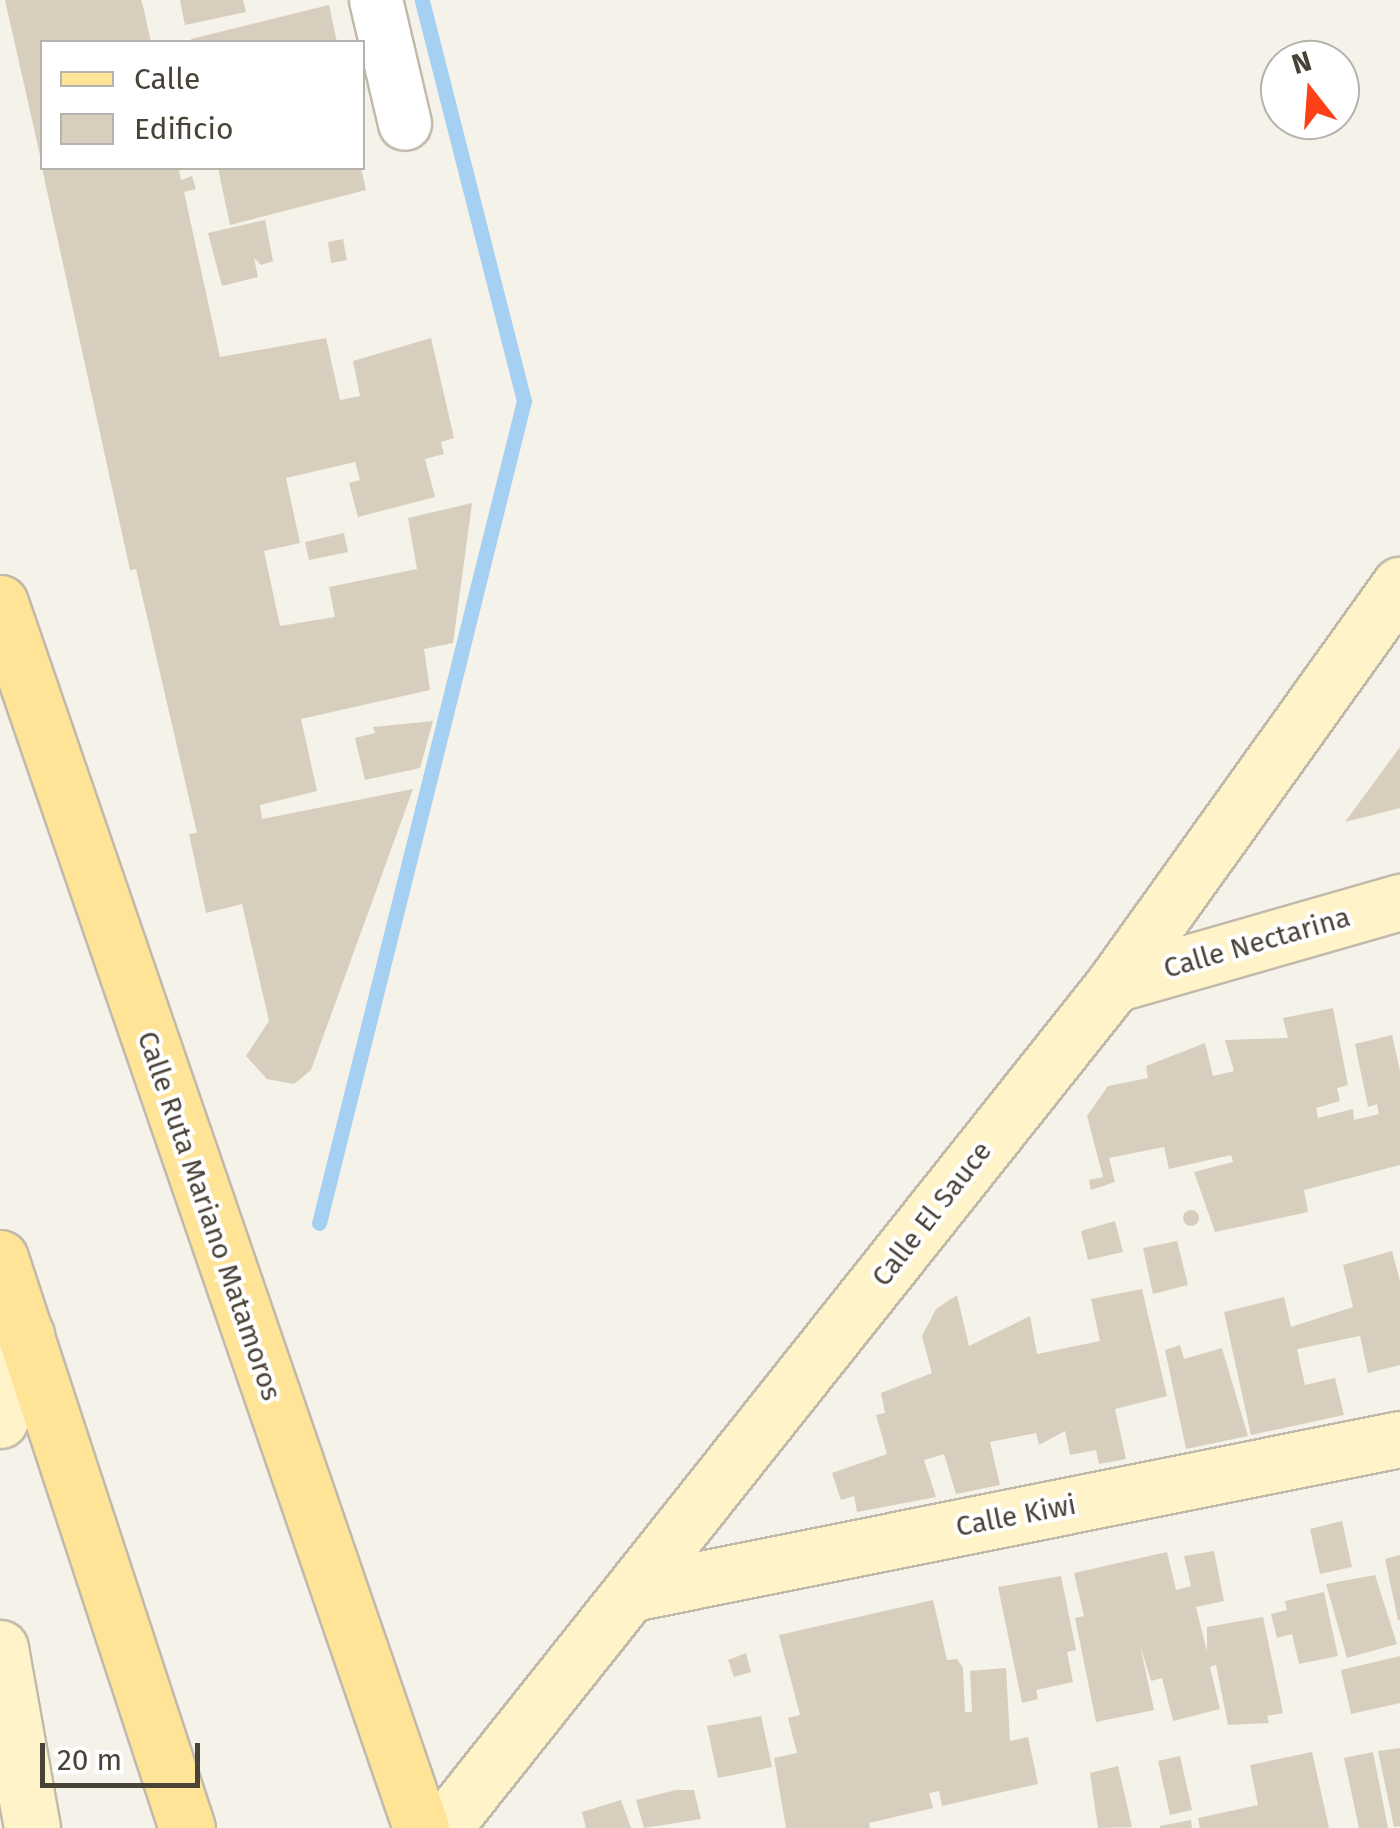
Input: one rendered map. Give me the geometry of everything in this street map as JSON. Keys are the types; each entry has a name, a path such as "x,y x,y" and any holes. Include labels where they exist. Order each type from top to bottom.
{"main road":[{"name":"Calle Ruta Mariano Matamoros","path":"2,623 420,1828"},
{"path":"0,1258 187,1828"}],"street":[{"path":"376,0 406,124"},
{"name":"Calle El Sauce","path":"444,1828 1114,984 1400,586"},
{"name":"Calle Nectarina","path":"1114,984 1400,902"},
{"path":"0,1420 26,1335"},
{"name":"Calle Kiwi","path":"632,1594 1400,1439"},
{"path":"0,1648 32,1828"}],"building":[{"path":"5,0 141,0 151,40 40,40 40,155"},
{"path":"180,0 243,0 246,12 185,25"},
{"path":"329,5 337,40 191,40"},
{"path":"42,170 182,170 181,180 192,176 196,189 184,192 220,357 326,338 340,400 360,396 353,361 431,338 454,438 441,442 444,454 425,459 435,497 358,517 349,483 360,480 355,462 286,478 300,543 264,551 280,626 335,617 329,587 417,569 408,518 472,503 453,643 424,649 430,690 301,719 317,791 260,805 262,819 413,789 311,1070 294,1084 267,1079 246,1056 269,1021 242,904 206,913 189,834 197,833 136,569 130,570"},
{"path":"218,170 361,170 366,190 230,225"},
{"path":"265,220 273,261 261,265 254,258 258,277 222,286 208,233"},
{"path":"343,239 347,260 331,263 328,242"},
{"path":"344,533 348,552 309,560 305,542"},
{"path":"433,721 420,768 365,780 355,738 375,733 373,727"},
{"path":"1400,747 1400,808 1345,822"},
{"path":"1333,1008 1348,1085 1337,1088 1340,1101 1316,1108 1318,1118 1353,1109 1354,1120 1379,1114 1377,1104 1368,1107 1355,1044 1392,1035 1400,1071 1400,1165 1304,1190 1308,1212 1215,1232 1194,1172 1233,1162 1231,1155 1169,1169 1164,1147 1109,1158 1115,1182 1091,1190 1089,1180 1103,1177 1087,1116 1108,1086 1148,1078 1146,1066 1205,1043 1213,1076 1234,1071 1225,1040 1288,1038 1283,1018"},
{"path":"1191,1210 1199,1218 1191,1226 1183,1218"},
{"path":"1115,1221 1123,1252 1088,1260 1081,1231"},
{"path":"1177,1241 1188,1285 1153,1294 1143,1248"},
{"path":"1392,1251 1400,1281 1400,1365 1368,1373 1360,1336 1297,1349 1305,1385 1335,1378 1344,1415 1251,1435 1224,1312 1284,1297 1291,1327 1353,1307 1343,1265"},
{"path":"1142,1289 1167,1396 1115,1409 1126,1459 1099,1464 1096,1450 1070,1455 1065,1431 1039,1445 1036,1433 990,1442 1000,1485 956,1494 944,1454 924,1460 936,1497 857,1512 854,1496 841,1500 832,1473 887,1454 876,1415 885,1413 881,1393 932,1373 922,1336 936,1309 957,1295 969,1346 1030,1316 1037,1354 1100,1341 1091,1299"},
{"path":"1180,1345 1184,1359 1222,1348 1248,1436 1186,1449 1165,1350"},
{"path":"1342,1521 1352,1567 1320,1574 1310,1529"},
{"path":"1214,1551 1224,1601 1196,1607 1207,1652 1207,1627 1263,1617 1283,1713 1267,1716 1269,1723 1228,1725 1216,1665 1210,1667 1220,1709 1173,1721 1162,1678 1151,1681 1140,1645 1154,1710 1096,1722 1075,1618 1084,1616 1074,1573 1167,1552 1176,1590 1191,1586 1184,1556"},
{"path":"1400,1555 1400,1620 1398,1620 1385,1559"},
{"path":"1375,1575 1397,1644 1347,1658 1326,1584"},
{"path":"1061,1576 1076,1650 1067,1652 1073,1682 1036,1690 1038,1699 1022,1703 998,1587"},
{"path":"1324,1592 1338,1656 1299,1664 1292,1634 1277,1638 1271,1614 1287,1610 1285,1601"},
{"path":"933,1600 947,1660 957,1659 963,1668 965,1712 972,1712 970,1671 1006,1668 1010,1741 1028,1737 1038,1784 942,1806 939,1791 929,1793 933,1808 869,1823 870,1828 786,1828 774,1758 797,1753 788,1718 800,1715 779,1635"},
{"path":"746,1653 751,1672 734,1677 728,1660"},
{"path":"1400,1656 1400,1703 1351,1714 1341,1670"},
{"path":"761,1716 772,1767 718,1778 707,1726"},
{"path":"1400,1748 1400,1826 1394,1827 1378,1751"},
{"path":"1312,1752 1329,1828 1200,1828 1198,1818 1258,1805 1250,1765"},
{"path":"1373,1752 1388,1828 1359,1828 1344,1758"},
{"path":"1180,1756 1192,1810 1170,1815 1158,1761"},
{"path":"1118,1766 1132,1827 1098,1828 1090,1773"},
{"path":"676,1790 694,1790 701,1819 644,1828 636,1800"},
{"path":"621,1800 631,1828 586,1828 582,1812"},
{"path":"1191,1820 1192,1828 1160,1828 1160,1826"}],"waterway":[{"path":"319,1223 524,401 422,0"}]}
